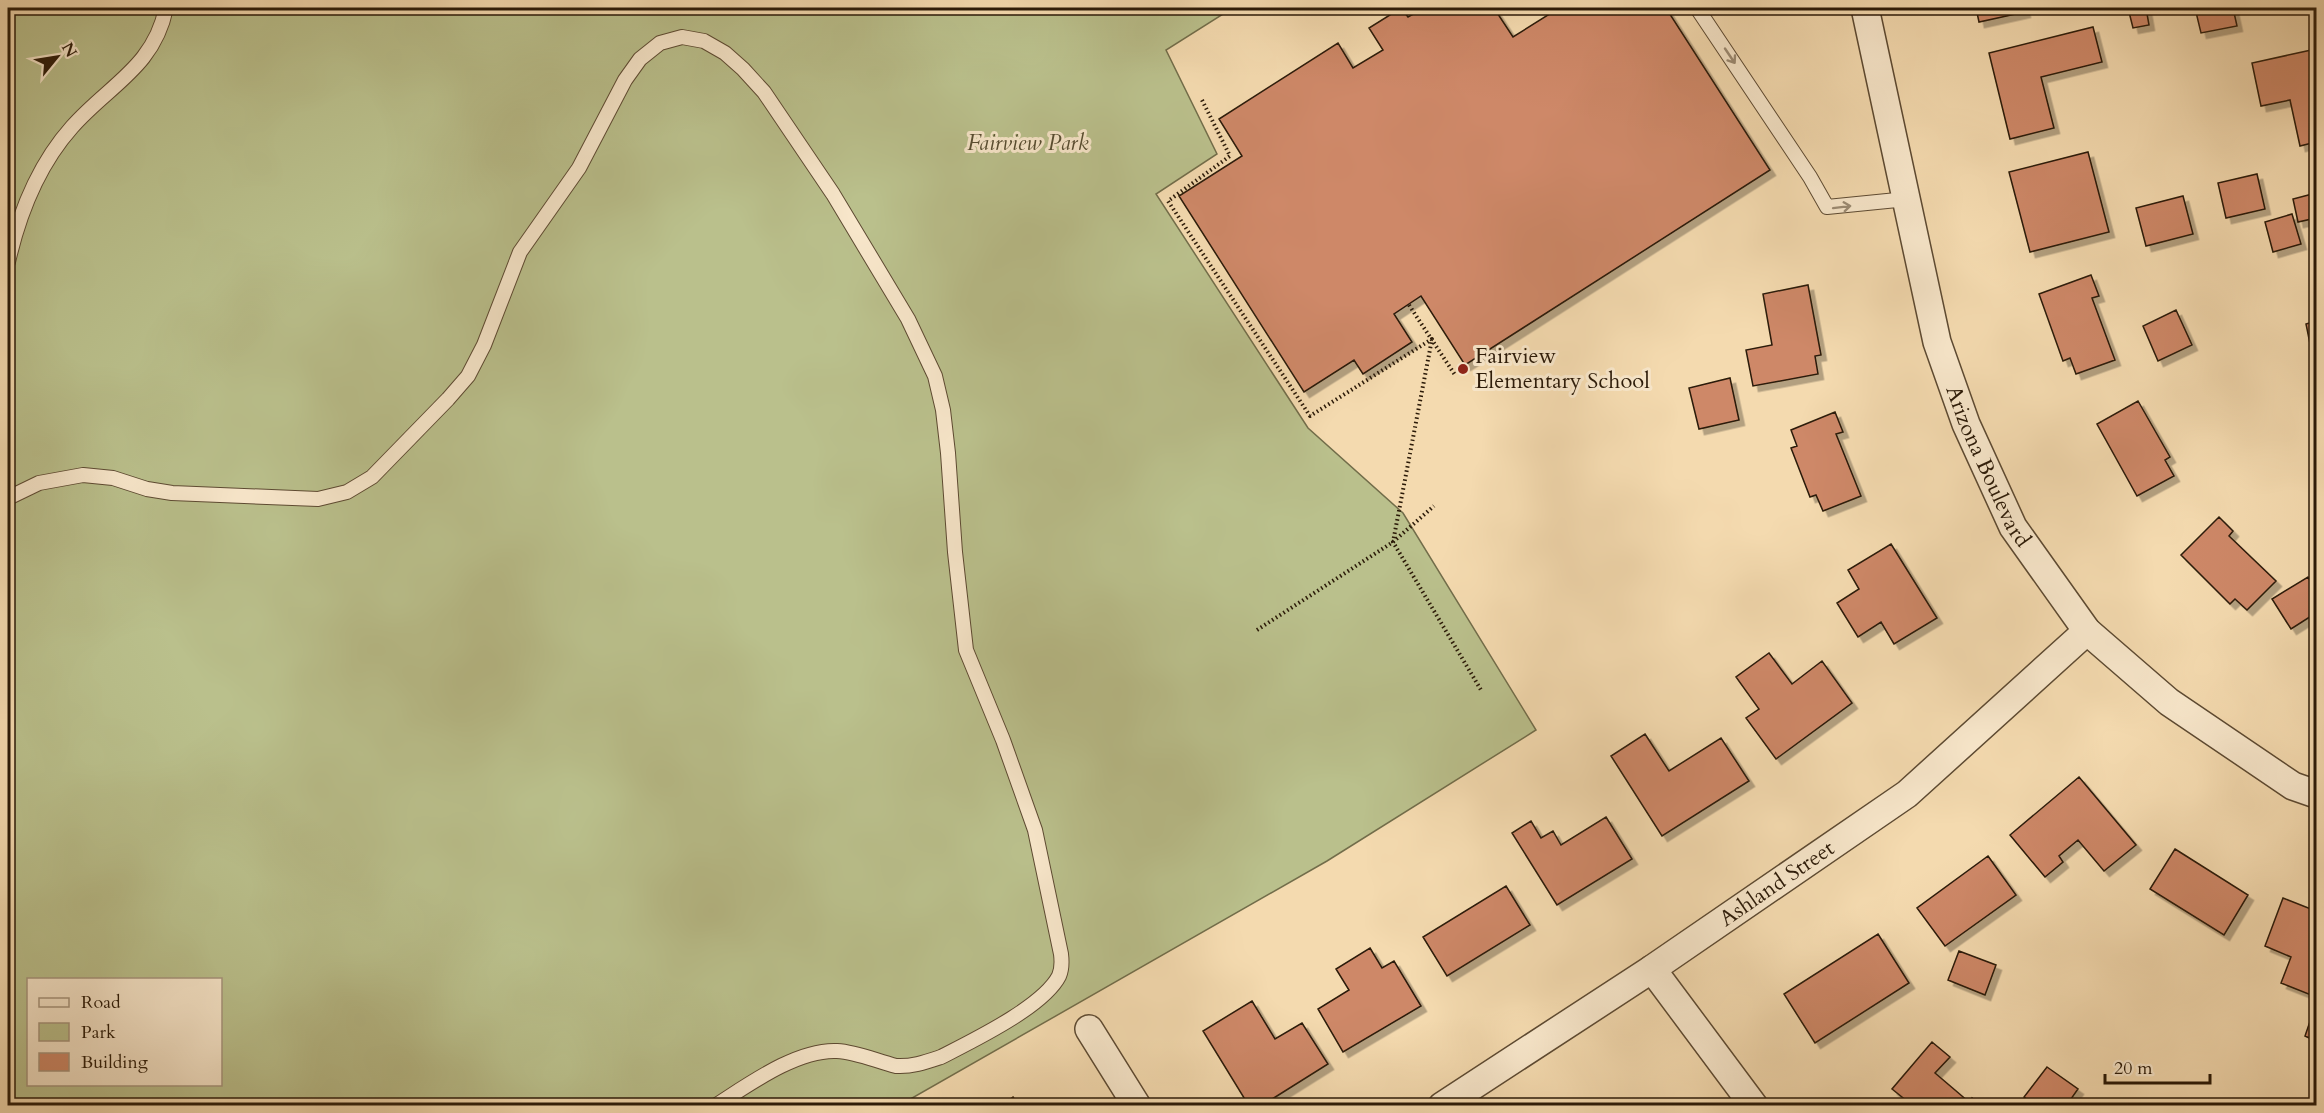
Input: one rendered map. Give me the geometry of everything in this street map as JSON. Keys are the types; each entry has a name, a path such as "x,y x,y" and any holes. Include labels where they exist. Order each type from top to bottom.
{"street":[{"name":"Arizona Boulevard","path":"1865,8 1937,342 1966,424 2013,527 2087,631 2169,702 2293,786 2316,794"},
{"name":"Ashland Street","path":"1442,1106 1652,969 1907,794 2087,631"},
{"path":"1652,969 1754,1106"},
{"path":"1089,1029 1137,1106"}],"lane":[{"path":"8,262 20,218 44,168 71,128 146,55 158,37 166,8"},
{"path":"1697,8 1810,177 1827,207 1907,198"},
{"path":"8,498 39,483 84,475 113,478 172,494 290,499 334,497 360,486 380,469 468,376 484,345 520,252 579,168 625,80 640,59 660,43 682,37 704,41 734,59 764,92 833,194 908,319 935,376 943,410 948,453 955,552 966,650 1003,740 1035,830 1062,965 1055,982 1029,1006 941,1056 904,1066 838,1051 812,1054 776,1069 715,1106"}],"path":[{"path":"1202,100 1230,156 1168,201 1310,416 1432,339"},
{"path":"1409,305 1455,375"},
{"path":"1432,339 1393,542 1481,690"},
{"path":"1257,630 1393,542 1434,506"}],"green space":[{"name":"Fairview Park","path":"8,8 1227,8 1228,11 1166,50 1217,154 1156,194 1308,428 1403,513 1536,730 1327,861 900,1105 8,1105"}],"building":[{"path":"1401,8 1408,17 1424,8 1494,8 1513,37 1559,8 1666,8 1770,170 1465,365 1421,296 1394,314 1412,342 1363,374 1354,360 1304,392 1179,196 1242,156 1219,119 1338,43 1353,68 1383,50 1369,28"},
{"path":"1976,8 2024,8 2025,12 1979,22"},
{"path":"2146,8 2149,25 2133,28 2129,12"},
{"path":"2195,8 2233,8 2237,26 2201,33"},
{"path":"2093,27 2102,62 2041,77 2054,128 2010,139 1989,53"},
{"path":"2316,49 2316,142 2300,146 2290,100 2261,106 2252,63"},
{"path":"2088,152 2109,232 2030,252 2009,172"},
{"path":"2257,174 2265,209 2226,218 2218,183"},
{"path":"2316,193 2316,218 2298,222 2293,199"},
{"path":"2183,196 2193,234 2146,246 2136,208"},
{"path":"2292,214 2301,244 2273,252 2265,222"},
{"path":"2091,275 2099,296 2092,298 2115,360 2076,374 2070,358 2063,361 2039,294"},
{"path":"1808,285 1821,355 1815,356 1818,374 1753,386 1746,350 1772,345 1763,294"},
{"path":"2176,310 2192,345 2158,361 2143,326"},
{"path":"2316,321 2316,373 2306,324"},
{"path":"1730,378 1739,420 1699,429 1689,388"},
{"path":"2138,401 2170,457 2165,460 2174,476 2137,496 2097,424"},
{"path":"1835,412 1843,432 1836,434 1861,496 1823,511 1816,495 1810,497 1791,448 1797,446 1791,430"},
{"path":"2219,517 2233,531 2229,536 2276,581 2247,610 2235,599 2230,604 2181,555"},
{"path":"1891,544 1937,618 1894,644 1881,622 1858,637 1837,603 1859,589 1848,570"},
{"path":"2308,577 2316,592 2316,613 2291,629 2272,599"},
{"path":"1769,653 1792,684 1822,661 1852,703 1776,759 1746,718 1759,709 1736,677"},
{"path":"1645,734 1669,771 1721,738 1749,781 1662,836 1611,756"},
{"path":"2079,777 2136,845 2104,871 2078,840 2059,856 2063,862 2045,877 2010,835"},
{"path":"1606,817 1632,859 1557,905 1512,833 1531,821 1541,838 1553,831 1561,845"},
{"path":"2175,849 2248,895 2224,935 2150,889"},
{"path":"1988,856 2016,895 1945,946 1917,908"},
{"path":"1506,886 1530,925 1447,976 1423,937"},
{"path":"2283,898 2316,911 2316,997 2281,983 2291,957 2265,946"},
{"path":"1878,934 1909,983 1815,1043 1784,994"},
{"path":"1370,948 1382,968 1394,961 1421,1006 1343,1052 1318,1009 1349,990 1336,969"},
{"path":"1959,951 1996,965 1985,995 1948,980"},
{"path":"1252,1001 1275,1039 1302,1023 1328,1064 1261,1106 1249,1106 1203,1031"},
{"path":"2316,1004 2316,1041 2305,1036"},
{"path":"1932,1042 1950,1057 1935,1073 1969,1102 1972,1098 1980,1106 1905,1106 1908,1102 1892,1089"},
{"path":"2047,1067 2078,1089 2066,1106 2036,1106 2024,1097"},
{"path":"1013,1097 1019,1106 1001,1106"}],"place":[{"name":"Fairview Elementary School","path":"1463,369"}]}
